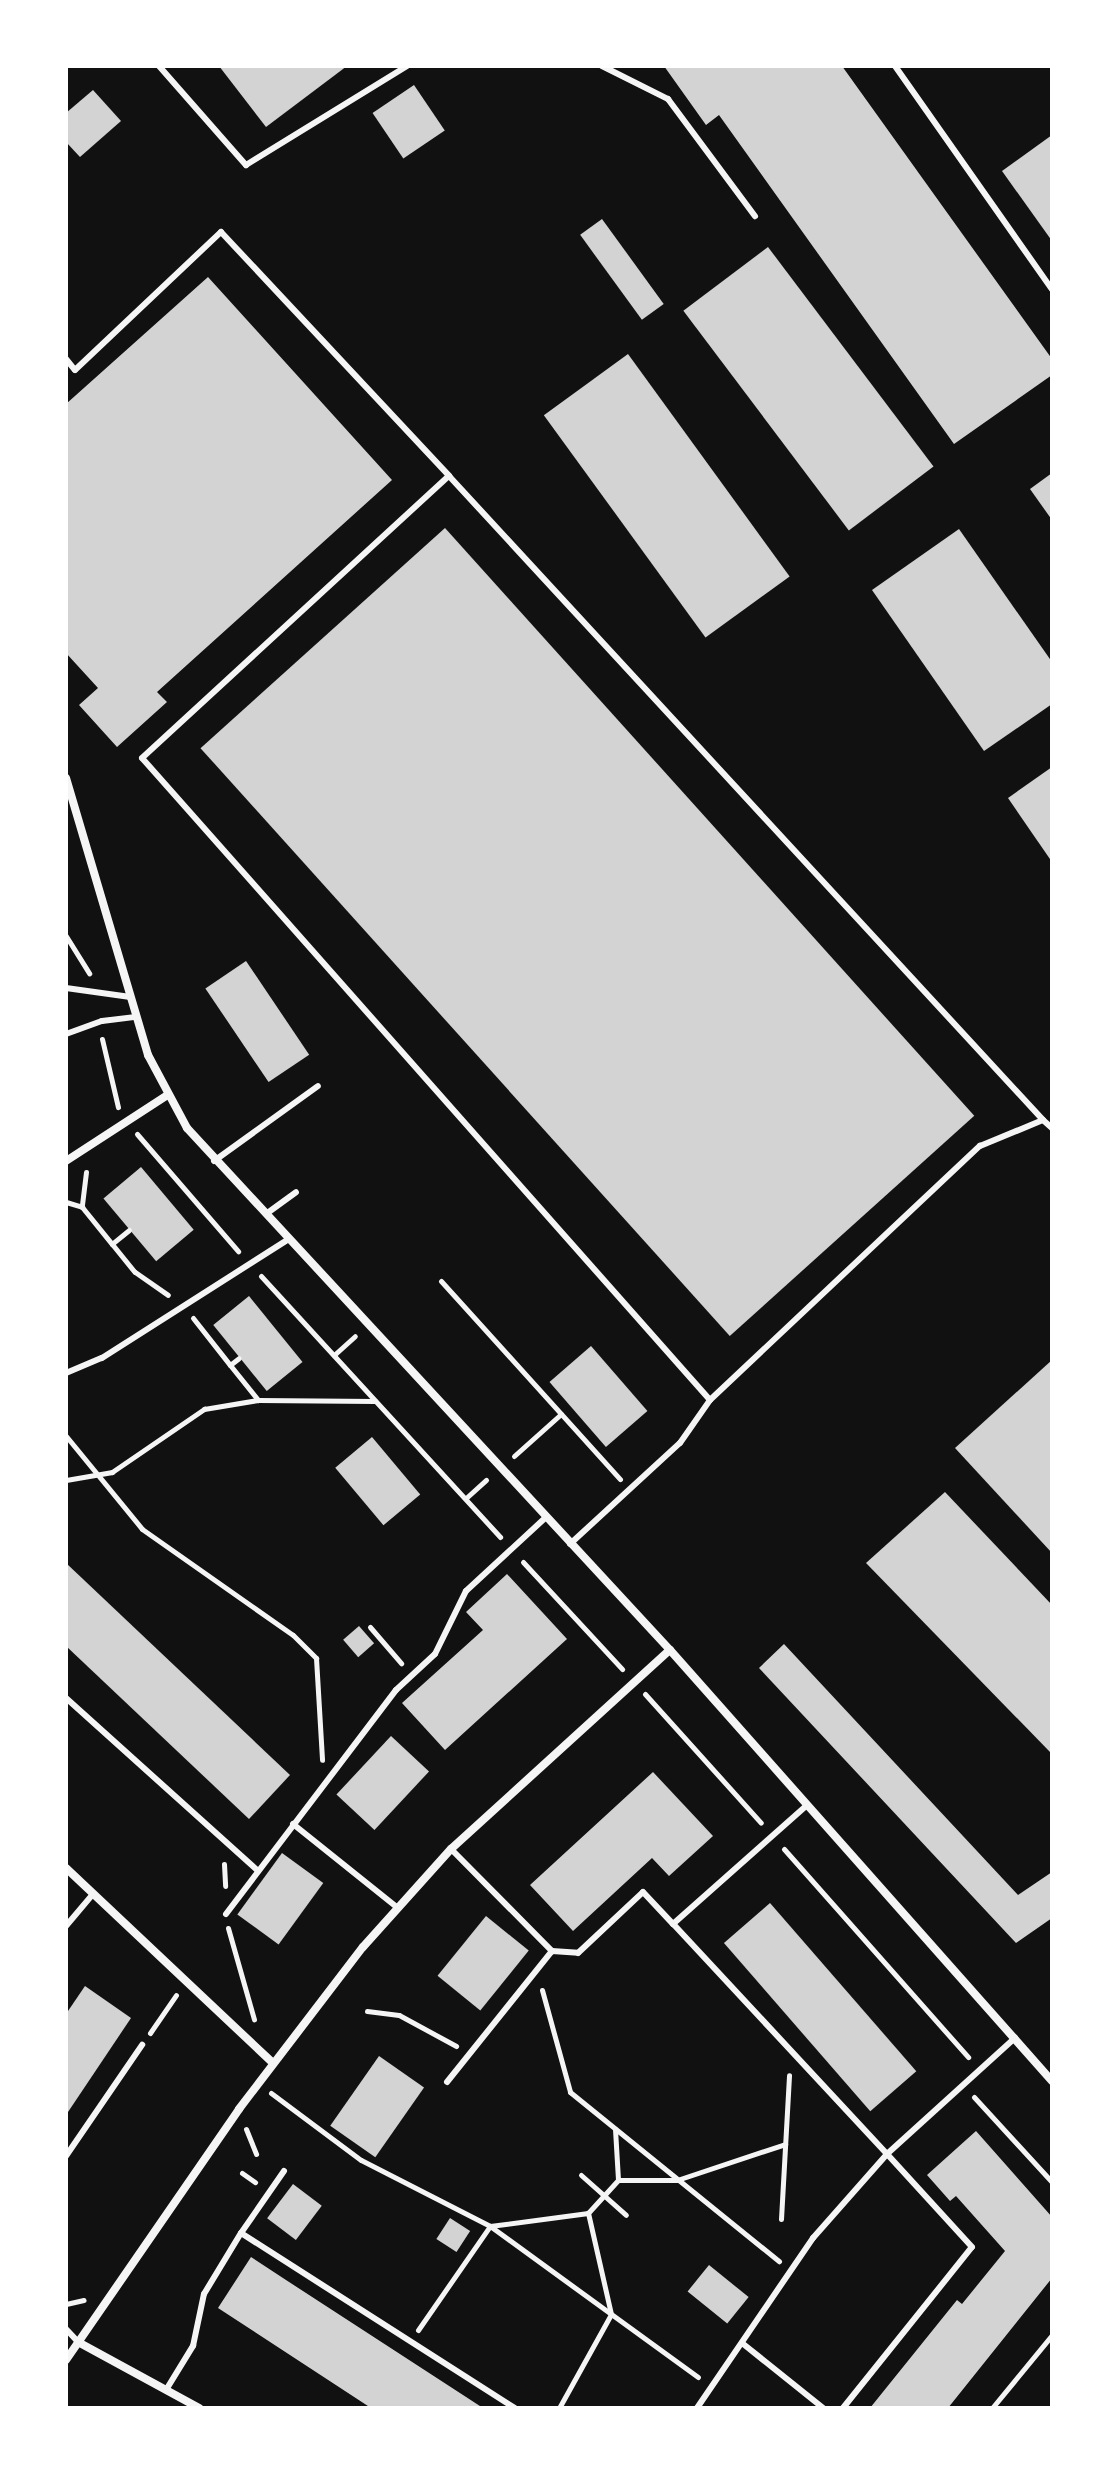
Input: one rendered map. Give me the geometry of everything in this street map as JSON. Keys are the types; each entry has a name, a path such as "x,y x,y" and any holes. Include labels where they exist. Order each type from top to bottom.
{"street":[{"path":"66,778 136,1017 166,1096 214,1161 670,1650 1052,2081"},
{"path":"66,1161 166,1096"},
{"path":"66,2360 257,2084 398,1908 451,1849 670,1650"},
{"path":"66,1868 273,2063"},
{"path":"78,2342 199,2408"}],"lane":[{"path":"159,66 246,165 407,66"},
{"path":"602,66 668,99 755,216"},
{"path":"895,66 1052,289"},
{"path":"66,359 75,370 221,232 1052,1128"},
{"path":"449,476 142,758 710,1400"},
{"path":"66,988 130,997"},
{"path":"66,1034 102,1021 136,1017"},
{"path":"214,1161 318,1086"},
{"path":"570,1544 680,1443 710,1400 980,1146 1043,1120"},
{"path":"264,1217 296,1192"},
{"path":"66,1373 102,1358 286,1241"},
{"path":"226,1914 324,1785 412,1676 435,1654 466,1591 545,1518"},
{"path":"66,1698 258,1871"},
{"path":"673,1924 807,1805"},
{"path":"293,1824 398,1908"},
{"path":"451,1849 552,1951 578,1953 643,1892 972,2247 843,2408"},
{"path":"66,1926 93,1894"},
{"path":"447,2082 552,1951"},
{"path":"697,2408 791,2271 887,2154 1015,2038"},
{"path":"66,2156 142,2045"},
{"path":"166,2390 193,2346 204,2294 284,2171"},
{"path":"241,2233 515,2408"},
{"path":"66,2329 78,2342"},
{"path":"742,2343 823,2408"}],"path":[{"path":"136,1134 250,1264 772,1835 979,2071"},
{"path":"82,1207 86,1172"},
{"path":"66,1202 82,1207 112,1244"},
{"path":"441,1281 629,1489"},
{"path":"334,1355 355,1336"},
{"path":"230,1365 258,1400"},
{"path":"66,1480 102,1475 204,1409 258,1400 376,1401"},
{"path":"511,1458 561,1414"},
{"path":"66,1436 102,1475 142,1529 293,1635 316,1658 324,1785"},
{"path":"465,1499 486,1480"},
{"path":"370,1627 412,1676"},
{"path":"223,1839 226,1914 256,2026 253,2044"},
{"path":"536,1970 570,2092 791,2271"},
{"path":"142,2045 186,1981"},
{"path":"367,2011 399,2015 468,2053"},
{"path":"781,2219 791,2050"},
{"path":"257,2084 361,2160 490,2226 711,2387"},
{"path":"963,2085 1052,2182"},
{"path":"410,2341 490,2226 588,2213 618,2180 615,2129"},
{"path":"618,2180 677,2180 785,2144"},
{"path":"581,2175 626,2215"},
{"path":"559,2408 611,2314 588,2213"},
{"path":"1051,2338 1052,2349"},
{"path":"992,2408 1051,2338"}],"building":[{"path":"219,66 347,66 266,127"},
{"path":"664,66 842,66 1052,359 1052,375 954,444 719,115 706,125"},
{"path":"414,85 445,131 403,159 373,113"},
{"path":"93,90 121,121 80,157 66,142 66,113"},
{"path":"1052,135 1052,241 1002,171"},
{"path":"602,219 664,304 642,320 580,235"},
{"path":"768,247 933,467 849,530 683,311"},
{"path":"208,277 392,480 157,692 167,702 117,747 79,705 98,688 66,653 66,404"},
{"path":"628,354 790,576 706,638 544,415"},
{"path":"1052,473 1052,520 1030,489"},
{"path":"445,528 974,1116 730,1336 201,748"},
{"path":"959,529 1052,662 1052,704 984,751 872,590"},
{"path":"1052,767 1052,862 1008,798"},
{"path":"246,961 309,1055 269,1082 205,988"},
{"path":"141,1167 194,1230 156,1261 103,1198"},
{"path":"249,1296 302,1362 267,1391 213,1325"},
{"path":"591,1346 647,1411 606,1447 549,1382"},
{"path":"1052,1360 1052,1553 955,1448"},
{"path":"372,1437 420,1494 383,1525 335,1468"},
{"path":"945,1492 1052,1605 1050,1752 866,1563"},
{"path":"66,1563 290,1775 249,1819 66,1646"},
{"path":"507,1574 567,1639 445,1750 402,1703 483,1630 466,1612"},
{"path":"359,1626 374,1643 358,1657 343,1640"},
{"path":"784,1644 1018,1895 1052,1872 1052,1918 1016,1943 759,1668"},
{"path":"391,1736 429,1771 374,1830 336,1795"},
{"path":"653,1772 713,1836 669,1876 652,1858 573,1931 530,1885"},
{"path":"282,1853 323,1883 279,1944 237,1914"},
{"path":"770,1903 916,2071 870,2111 724,1943"},
{"path":"486,1916 529,1951 480,2010 438,1976"},
{"path":"85,1986 131,2018 66,2115 66,2014"},
{"path":"379,2056 424,2088 375,2157 330,2126"},
{"path":"976,2131 1052,2217 1052,2278 948,2408 870,2408 957,2300 962,2304 1005,2251 956,2196 950,2201 927,2175"},
{"path":"293,2184 322,2206 296,2240 267,2218"},
{"path":"450,2218 470,2231 457,2252 436,2239"},
{"path":"251,2257 483,2408 371,2408 218,2308"},
{"path":"709,2265 749,2297 727,2324 688,2291"}]}
